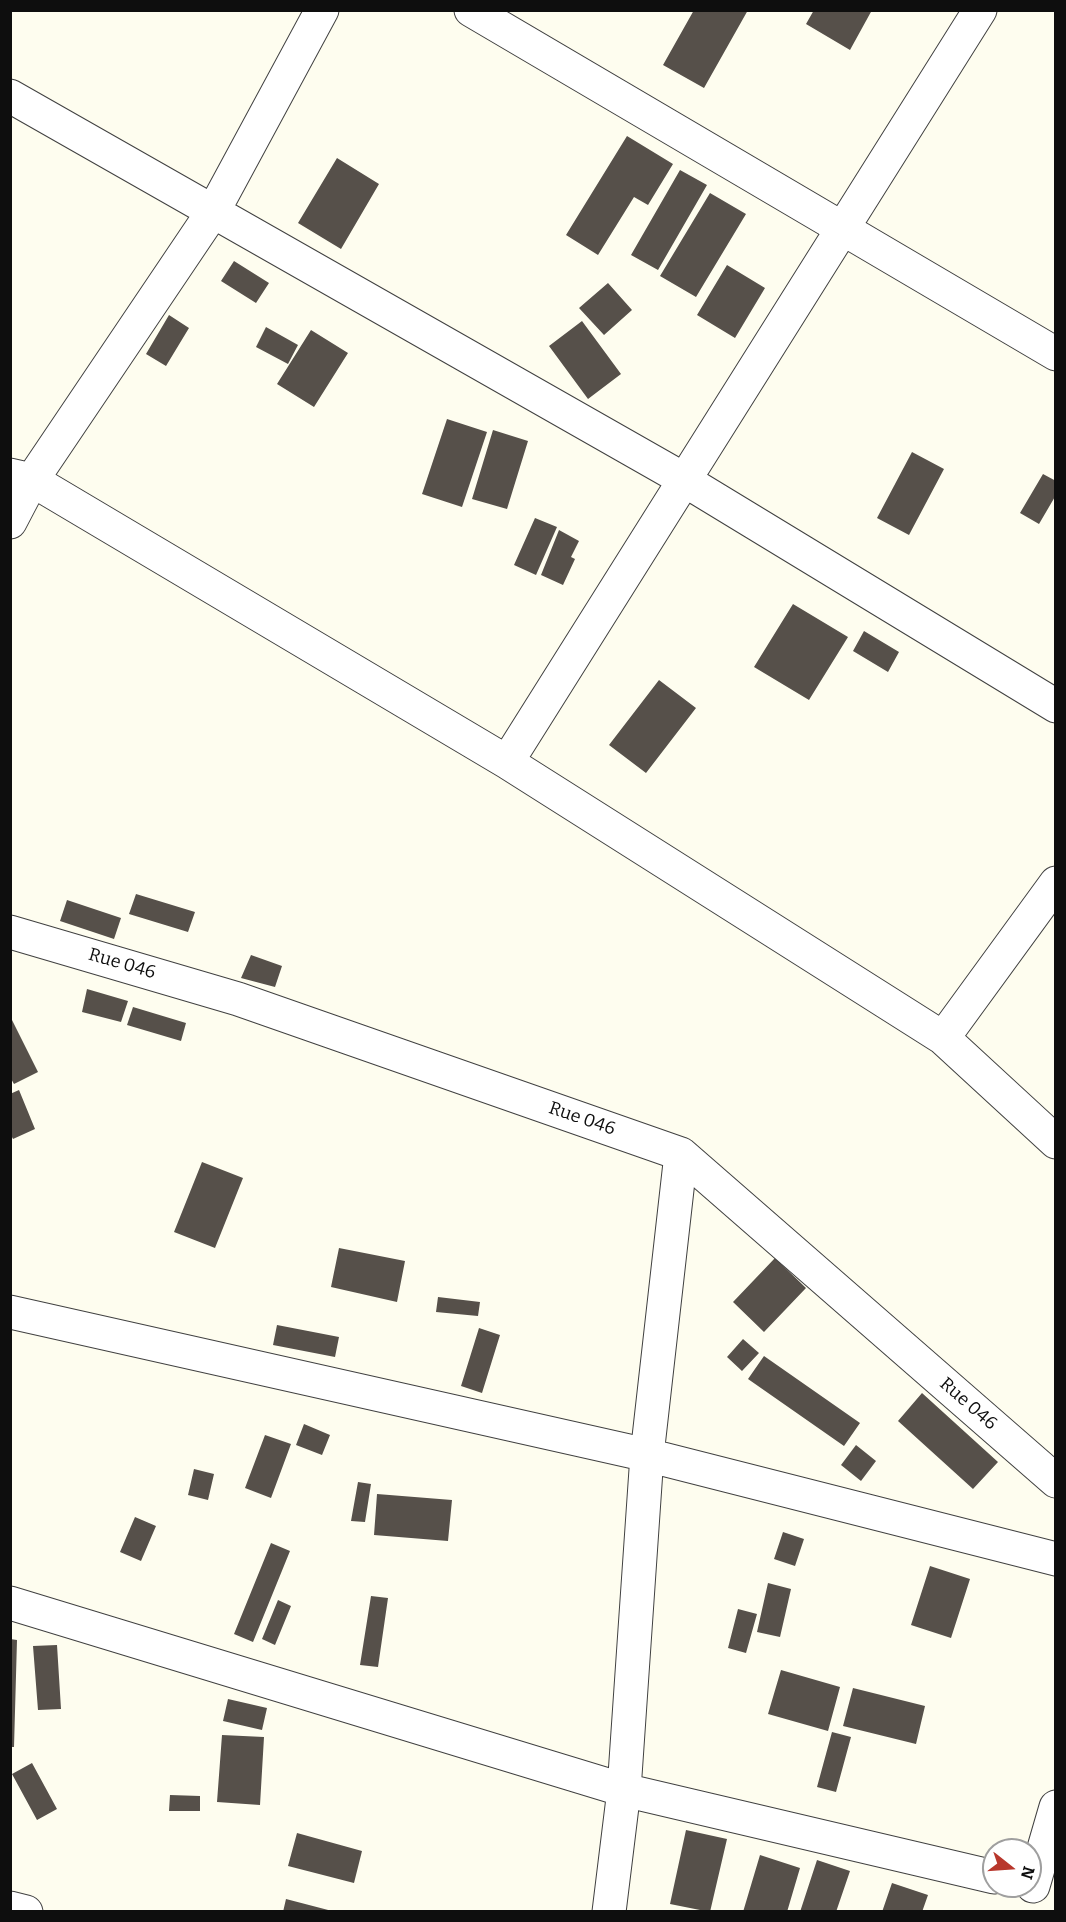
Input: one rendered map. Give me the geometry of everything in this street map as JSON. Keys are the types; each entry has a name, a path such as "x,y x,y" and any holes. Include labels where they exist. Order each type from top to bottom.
{"street":[{"path":"10,522 21,478 214,210 322,10"},
{"path":"471,10 1056,354"},
{"path":"507,762 980,10"},
{"path":"10,96 214,210 684,480 1056,706"},
{"path":"21,478 507,762 944,1038 1056,1142"},
{"path":"944,1038 1056,883"},
{"name":"Rue 046","path":"10,932 238,999 681,1154 1056,1481"},
{"path":"609,1911 624,1790 647,1455 681,1154"},
{"path":"10,1312 647,1455 1056,1559"},
{"path":"10,1603 624,1790 982,1874"},
{"path":"1042,1878 1056,1807"},
{"path":"10,1908 26,1911"}],"building":[{"path":"694,10 748,10 704,88 663,65"},
{"path":"814,10 872,10 850,50 806,24"},
{"path":"627,136 673,164 648,205 634,197 598,255 566,235"},
{"path":"337,158 379,184 341,249 298,223"},
{"path":"680,170 707,185 658,270 631,255"},
{"path":"710,193 746,214 696,297 660,276"},
{"path":"234,261 269,283 256,303 221,281"},
{"path":"727,265 765,288 735,338 697,315"},
{"path":"608,283 632,310 604,335 579,308"},
{"path":"169,315 189,328 166,366 146,354"},
{"path":"582,321 621,374 588,399 549,346"},
{"path":"266,327 298,345 288,364 256,347"},
{"path":"311,330 348,353 314,407 277,384"},
{"path":"447,419 487,432 462,507 422,494"},
{"path":"493,430 528,441 507,509 472,499"},
{"path":"912,452 944,469 909,535 877,518"},
{"path":"1043,474 1056,481 1056,495 1039,524 1020,513"},
{"path":"535,518 557,527 536,575 514,565"},
{"path":"559,530 579,541 571,557 575,559 563,585 541,575"},
{"path":"793,604 848,637 809,700 754,667"},
{"path":"864,631 899,652 888,672 853,651"},
{"path":"659,680 696,708 646,773 609,745"},
{"path":"136,894 195,912 188,932 129,914"},
{"path":"67,900 121,918 114,939 60,921"},
{"path":"251,955 282,966 275,987 241,978"},
{"path":"87,989 128,1001 121,1022 82,1012"},
{"path":"133,1007 186,1023 181,1041 127,1025"},
{"path":"10,1016 38,1072 14,1084 10,1077"},
{"path":"19,1090 35,1129 13,1139 10,1133 10,1094"},
{"path":"202,1162 243,1178 215,1248 174,1232"},
{"path":"339,1248 405,1261 397,1302 331,1287"},
{"path":"775,1258 806,1288 764,1332 733,1302"},
{"path":"438,1297 480,1302 478,1316 436,1312"},
{"path":"277,1325 339,1337 335,1357 273,1345"},
{"path":"479,1328 500,1335 482,1393 461,1386"},
{"path":"743,1339 759,1353 742,1371 727,1357"},
{"path":"764,1356 860,1423 844,1446 748,1379"},
{"path":"922,1393 998,1462 973,1489 898,1421"},
{"path":"304,1424 330,1435 322,1455 296,1445"},
{"path":"265,1435 291,1444 271,1498 245,1488"},
{"path":"856,1445 876,1461 861,1481 841,1465"},
{"path":"194,1469 214,1474 208,1500 188,1495"},
{"path":"358,1482 371,1484 365,1522 351,1521"},
{"path":"377,1494 452,1500 448,1541 374,1535"},
{"path":"135,1517 156,1526 141,1561 120,1552"},
{"path":"783,1532 804,1539 795,1566 774,1559"},
{"path":"271,1543 290,1551 253,1642 234,1634"},
{"path":"930,1566 970,1579 951,1638 911,1625"},
{"path":"768,1583 791,1589 780,1637 757,1632"},
{"path":"371,1596 388,1598 378,1667 360,1665"},
{"path":"278,1600 291,1606 275,1645 262,1639"},
{"path":"738,1609 757,1614 746,1653 728,1648"},
{"path":"10,1639 17,1640 14,1747 10,1747"},
{"path":"57,1645 61,1709 38,1710 33,1646"},
{"path":"781,1670 840,1687 828,1731 768,1714"},
{"path":"853,1688 925,1706 916,1744 843,1726"},
{"path":"228,1699 267,1708 262,1730 223,1721"},
{"path":"832,1732 851,1737 836,1792 817,1787"},
{"path":"222,1735 264,1737 260,1805 217,1802"},
{"path":"32,1763 57,1809 37,1820 12,1774"},
{"path":"170,1795 200,1796 200,1811 169,1811"},
{"path":"686,1830 727,1839 710,1912 670,1904"},
{"path":"297,1833 362,1851 354,1883 288,1866"},
{"path":"760,1855 800,1868 787,1912 743,1912"},
{"path":"817,1860 850,1871 836,1912 800,1912"},
{"path":"892,1883 928,1895 922,1912 882,1912"},
{"path":"286,1899 332,1911 332,1912 283,1912"}]}
